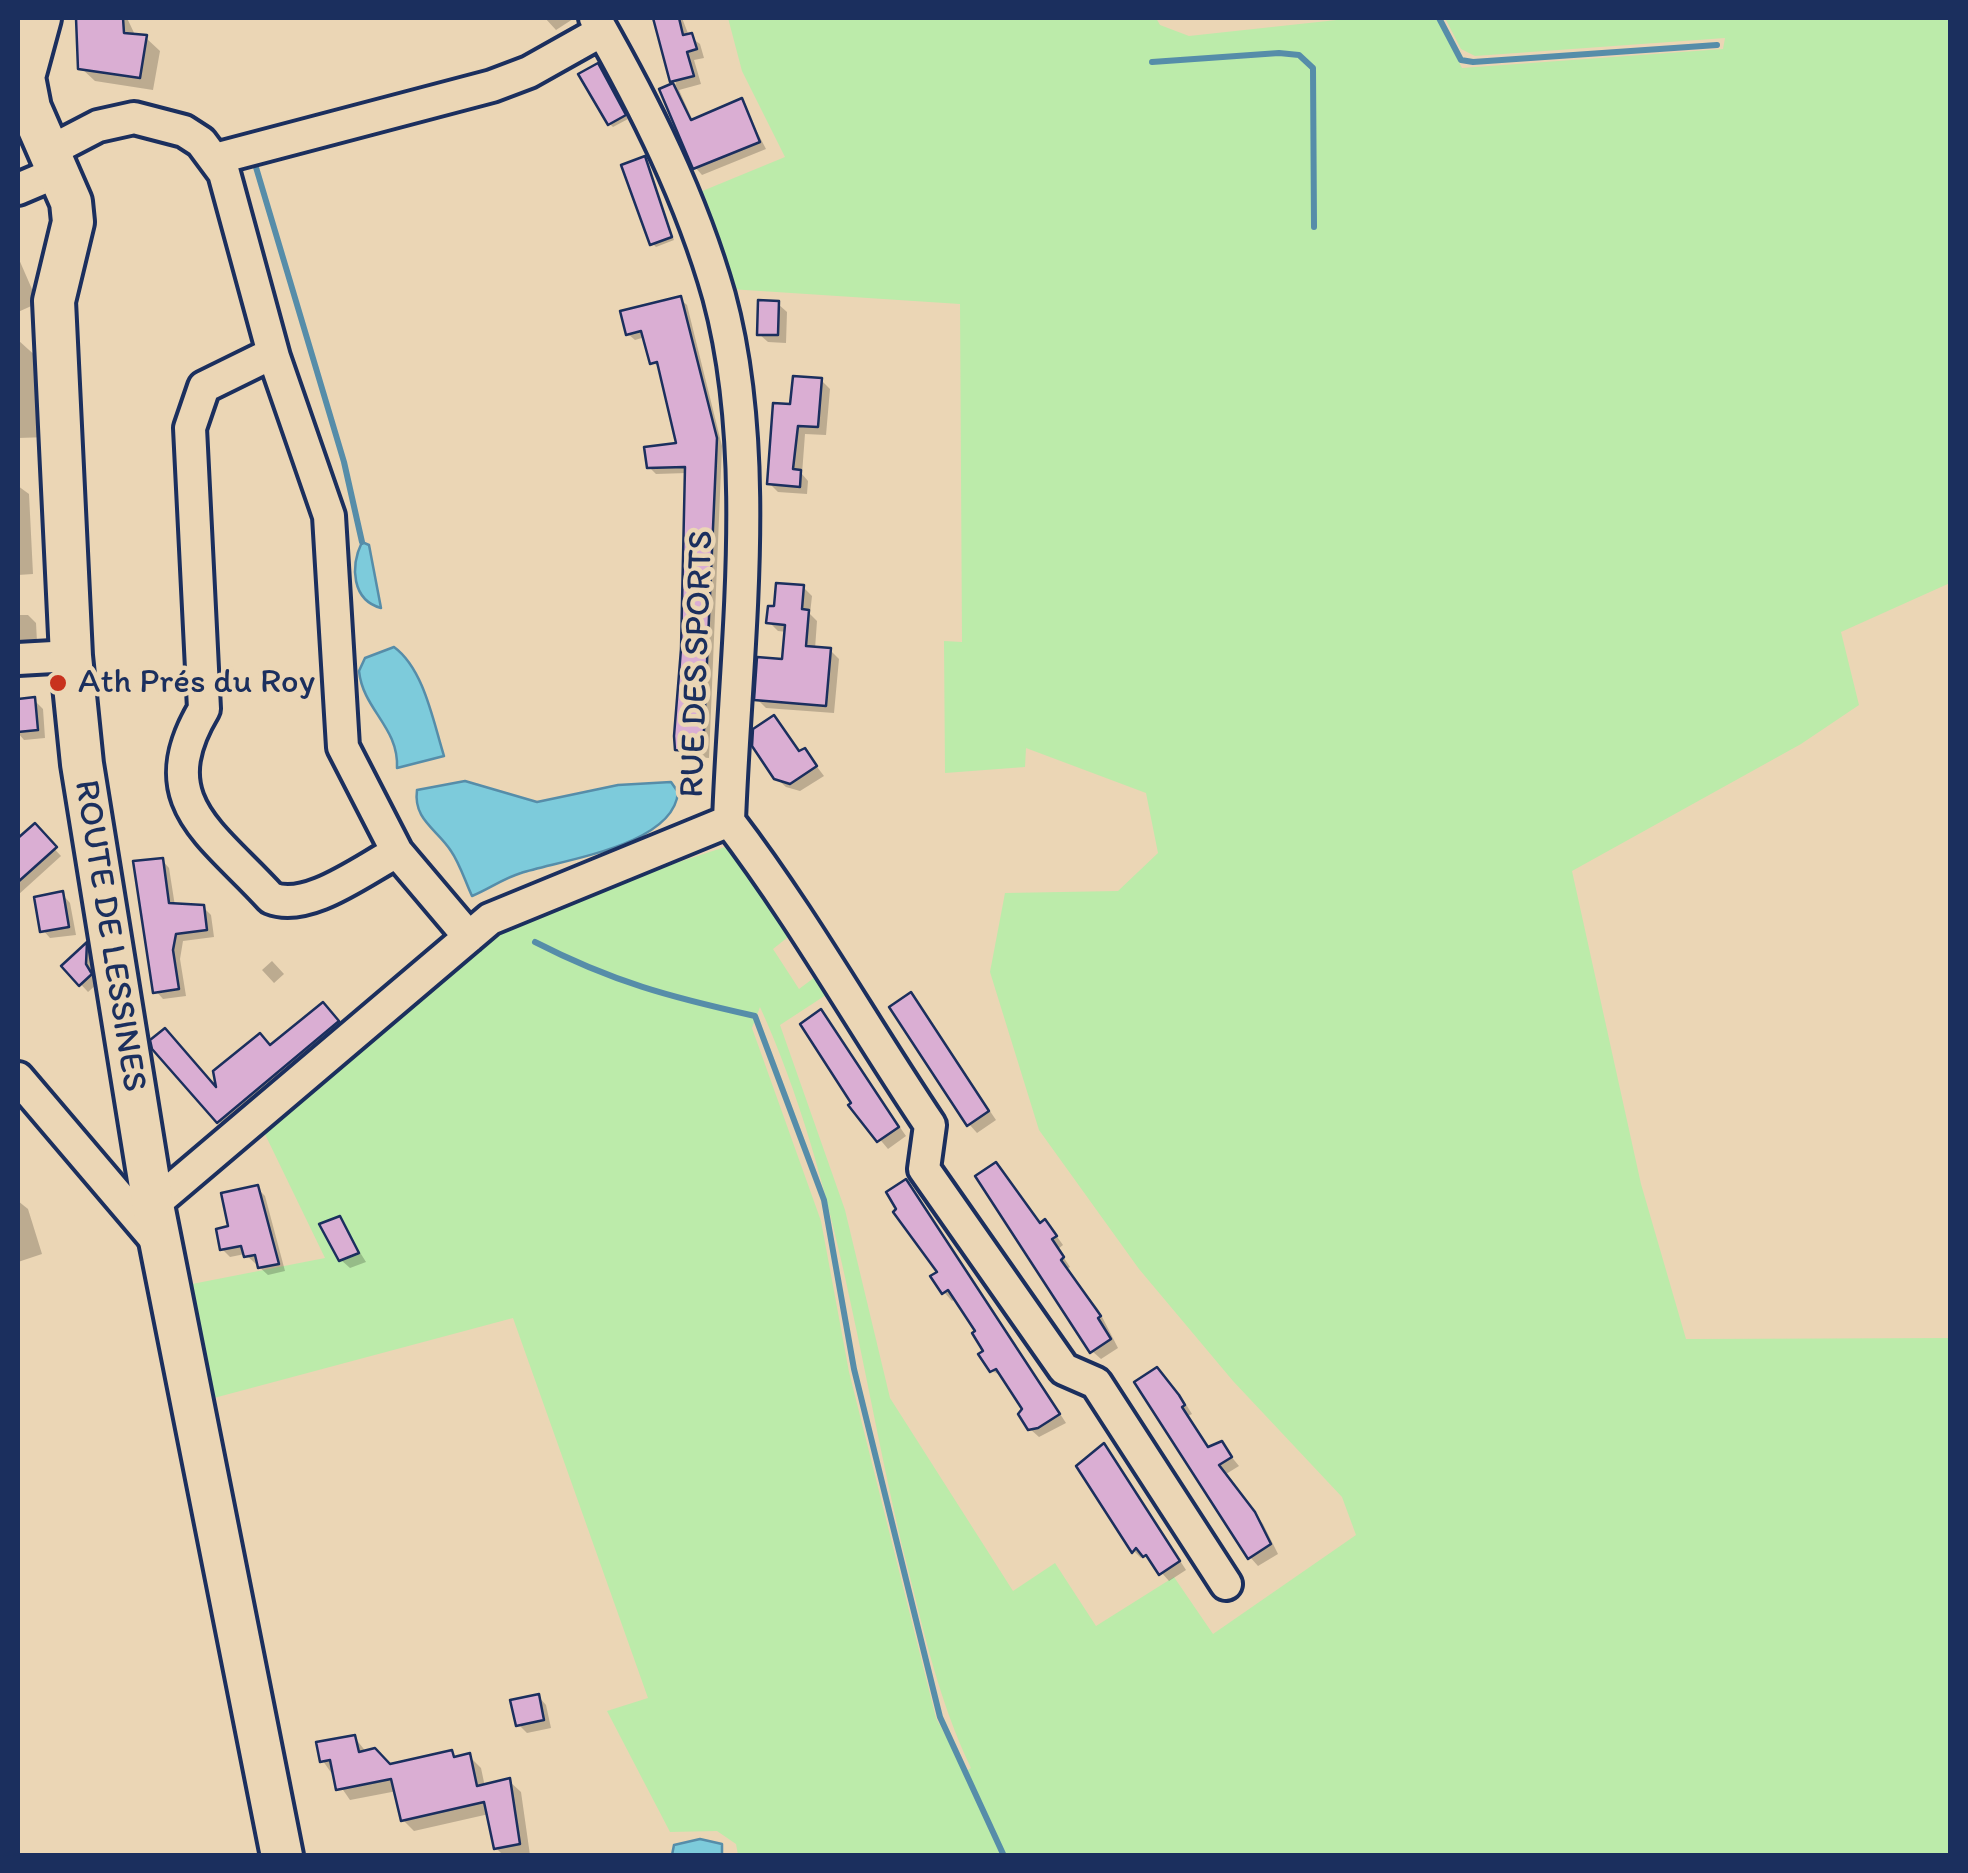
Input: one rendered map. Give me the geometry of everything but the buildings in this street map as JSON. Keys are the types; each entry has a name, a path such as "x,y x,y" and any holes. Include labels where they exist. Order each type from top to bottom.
{"main road":[{"name":"ROUTE DE LESSINES","path":"40,18 24,77 41,148 71,202 72,222 54,301 71,656 94,854 153,1205 282,1856"}],"street":[{"path":"215,159 492,86 529,72 599,24"},
{"name":"RUE DES SPORTS","path":"153,1205 490,919 729,821 738,694 742,512 736,405 719,298 678,176 599,24"},
{"path":"18,189 41,148 98,126 134,118 184,131 215,159 230,198 274,358 329,516 342,747 397,852 470,937"},
{"path":"274,358 265,357 204,387 190,428 204,709 188,736 180,784 189,807 272,898 284,903 304,900 397,852"},
{"path":"18,659 71,656"},
{"path":"729,821 820,949 840,991 930,1125 924,1169 1064,1369 1096,1382 1226,1584"},
{"path":"18,1078 161,1246"}],"green space":[{"path":"728,18 1156,18 1160,25 1189,36 1355,18 1437,18 1462,68 1723,49 1725,38 1475,56 1461,49 1445,18 1950,18 1950,583 1841,632 1859,705 1801,744 1572,871 1641,1184 1686,1339 1950,1338 1950,1855 738,1855 736,1844 717,1831 670,1832 607,1711 648,1698 513,1318 214,1398 192,1284 325,1258 262,1128 385,1017 522,913 725,847 746,862 788,937 773,949 799,989 819,974 829,993 780,1025 845,1210 890,1398 1013,1591 1055,1563 1096,1626 1174,1577 1213,1634 1356,1535 1342,1497 1233,1381 1139,1269 1039,1130 990,972 1005,893 1118,891 1158,853 1146,793 1026,748 1025,767 945,773 944,641 962,642 960,304 730,289 700,192 785,157 742,71","holes":["760,1007 787,1074 830,1212 907,1565 941,1693 971,1768 965,1772 936,1718 849,1372 821,1221 752,1028"]}],"water":[{"path":"362,542 369,545 381,608 364,598 356,581"},
{"path":"394,647 420,682 444,756 397,768 392,741 367,697 359,671 365,658"},
{"path":"465,781 537,802 618,785 671,782 678,792 672,810 657,826 637,838 515,875 472,896 454,856 422,817 417,800 417,790"},
{"path":"700,1839 722,1844 722,1855 672,1855 674,1845"}],"waterway":[{"path":"1439,18 1461,60 1473,62 1717,45"},
{"path":"1152,62 1279,53 1299,55 1313,68 1314,227"},
{"path":"255,164 344,462 362,542"},
{"path":"535,942 642,987 755,1016 824,1200 854,1369 940,1717 1004,1856"}],"place":[{"name":"Ath Prés du Roy","path":"58,683"}]}
